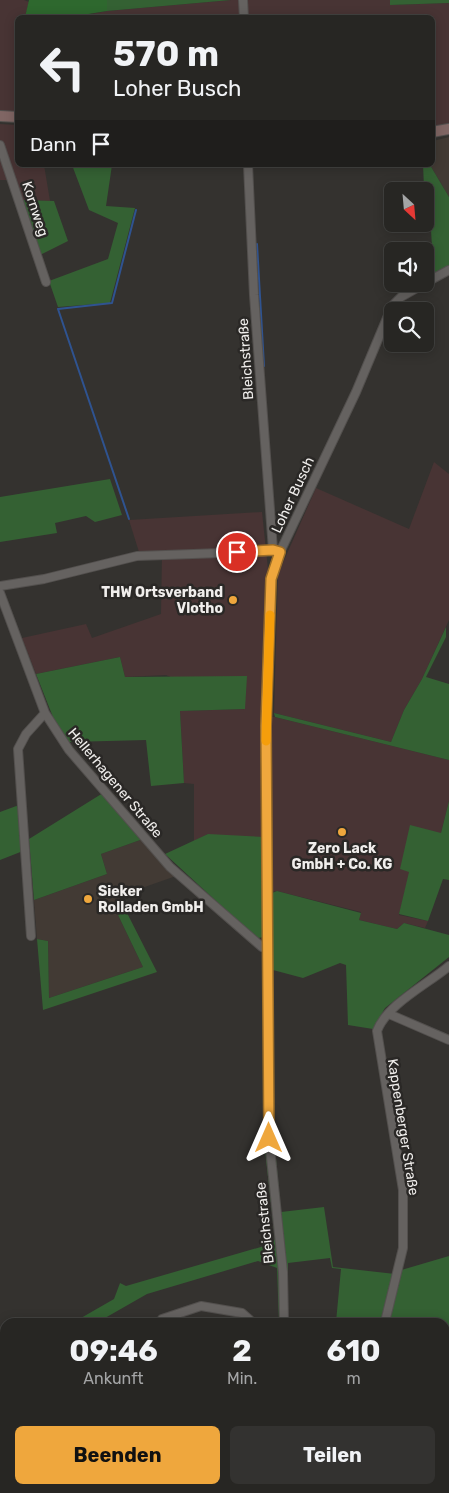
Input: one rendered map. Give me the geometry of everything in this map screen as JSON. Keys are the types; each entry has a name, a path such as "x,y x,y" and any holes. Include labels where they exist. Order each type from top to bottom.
{"street":[{"path":"243,0 244,15"},
{"path":"0,116 15,116"},
{"path":"435,131 449,129"},
{"name":"Kornweg","path":"0,145 46,282"},
{"name":"Bleichstraße","path":"248,167 254,295 276,551 271,579 267,711 269,1138 283,1272 284,1318"},
{"name":"Loher Busch","path":"434,278 449,270"},
{"name":"Loher Busch","path":"0,586 44,579 137,556 276,551 356,392 392,306 410,292"},
{"name":"Hellerhagener Straße","path":"0,593 45,714 69,750 170,867 262,946 268,947"},
{"path":"32,936 18,749 26,734 45,714"},
{"name":"Kappenberger Straße","path":"385,1318 403,1248 403,1190 378,1043 379,1026 389,1014 449,966"},
{"path":"389,1014 449,1040"},
{"path":"165,1318 201,1306 242,1313 248,1318"}],"shaded area":[{"path":"0,0 24,0 29,2 26,15 15,15 15,113 0,112"},
{"path":"231,0 390,0 390,5 449,3 449,123 435,126 435,15 86,15 107,11"},
{"path":"0,124 15,125 15,167 44,167 50,201 22,200 9,180 0,180"},
{"path":"449,137 449,197 431,167 435,167 435,140"},
{"path":"434,462 449,474 449,620 422,679 404,710 391,742 274,713 278,574 316,488 409,529"},
{"path":"262,512 269,579 265,717 275,717 449,760 449,801 441,833 400,869 410,871 399,915 428,921 425,928 404,923 397,929 359,920 361,912 277,891 265,893 208,834 194,841 194,784 184,783 180,711 244,709 166,675 125,677 120,657 36,674 22,638 86,624 92,638 161,614 162,554 139,552 129,520"},
{"path":"143,839 176,876 119,896 126,911 118,915 143,967 49,998 48,941 37,939 34,900 107,874 101,854"}],"green space":[{"path":"29,0 107,0 107,11 82,15 25,15"},
{"path":"107,0 231,0 107,11"},
{"path":"390,0 449,0 449,3 390,5"},
{"path":"73,167 112,167 106,206 135,208 110,303 58,307 49,281 108,259 118,223 89,210"},
{"path":"423,167 431,167 449,197 449,266 434,275 434,242 432,242 431,232 434,232 434,182 424,182"},
{"path":"22,200 54,201 68,241 40,255"},
{"path":"110,479 122,515 95,522 86,516 55,523 57,533 0,542 0,497"},
{"path":"446,627 446,637 426,677 449,684 449,760 275,717 274,713 391,742 404,710 422,679"},
{"path":"120,657 125,677 247,676 245,709 180,711 184,783 151,786 146,740 69,742 53,717 36,674"},
{"path":"103,793 143,839 101,854 107,874 34,900 29,839"},
{"path":"449,801 449,880 443,879 428,921 399,914 409,872 400,869 410,825 441,833"},
{"path":"19,805 23,851 0,860 0,812"},
{"path":"208,834 264,837 263,937 259,938 252,934 165,854"},
{"path":"277,891 361,913 359,920 397,929 404,923 449,935 449,957 385,1008 373,1029 348,1025 346,965 340,963 303,978 273,970 272,893"},
{"path":"126,911 157,972 43,1010 37,939 48,941 49,998 143,967 118,915"},
{"path":"264,1020 273,1021 274,1137 281,1212 324,1207 333,1267 395,1274 398,1271 449,1256 449,1318 336,1318 341,1269 332,1268 330,1258 288,1263 288,1318 279,1318 277,1268 258,1261 147,1294 105,1318 81,1318 114,1299 120,1283 126,1286 271,1244 275,1239 265,1151"}],"waterway":[{"path":"129,519 58,309 112,303 136,210"},
{"path":"257,244 264,366"}],"slow traffic":[{"path":"266,741 270,615"}],"place":[{"name":"THW Ortsverband Vlotho","path":"233,600"},
{"name":"Zero Lack GmbH + Co. KG","path":"342,832"},
{"name":"Sieker Rolladen GmbH","path":"88,899"}],"route":[{"path":"237,552 273,550 280,552 271,579 266,726 269,1138"}]}
